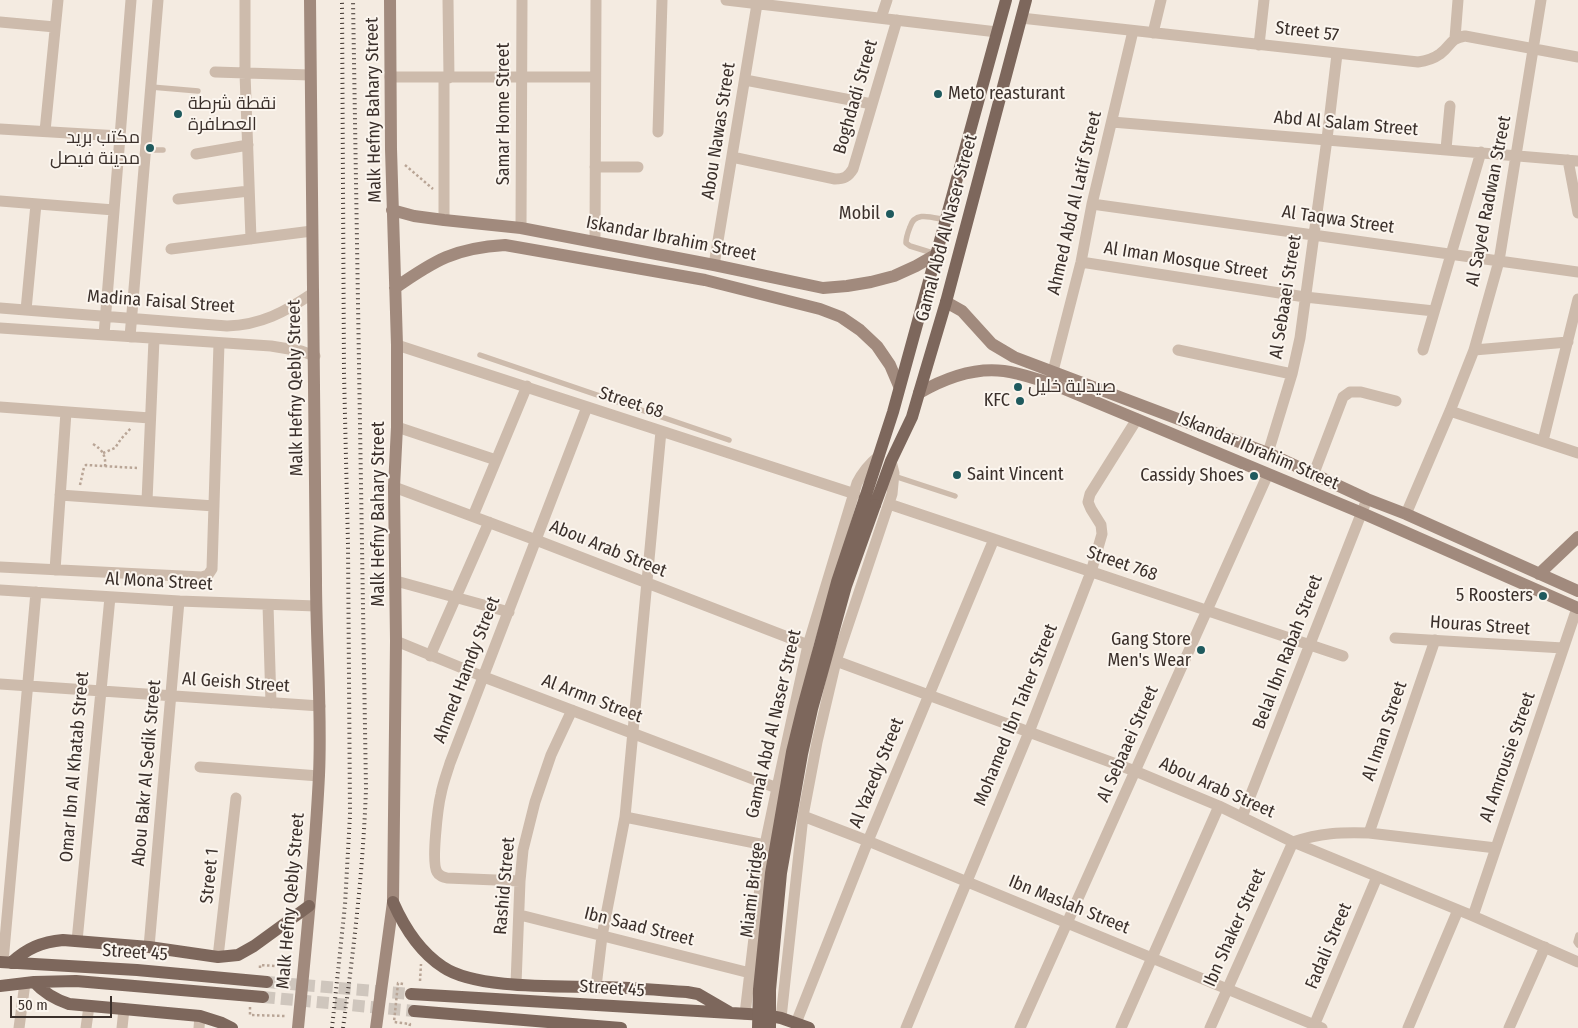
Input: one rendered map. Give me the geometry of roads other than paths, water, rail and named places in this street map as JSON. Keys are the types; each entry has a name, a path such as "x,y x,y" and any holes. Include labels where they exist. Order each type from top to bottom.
{"main road":[{"name":"Gamal Abd Al Naser Street","path":"886,459 899,386 1006,0"},
{"name":"Gamal Abd Al Naser Street","path":"865,499 886,459 912,417 946,302 1026,0"},
{"name":"Miami Bridge","path":"758,1028 759,988 771,873 792,752 834,592 865,499"},
{"name":"Miami Bridge","path":"770,1028 770,990 781,873 802,754 812,709 844,595 865,499"},
{"path":"393,902 401,921 430,957 444,968 463,977 485,982 687,992 698,994 731,1014"},
{"path":"5,962 34,946 49,942 77,941 149,947 218,957 238,955 254,946 309,906"},
{"name":"Street 45","path":"5,962 137,970 267,982"},
{"name":"Street 45","path":"0,986 29,982 76,981 263,997"},
{"path":"29,982 59,1001 69,1004 124,1009 199,1022 222,1023 232,1028"},
{"name":"Street 45","path":"411,994 745,1014 781,1018 809,1028"},
{"path":"414,1011 621,1028"}],"street":[{"path":"45,132 58,0"},
{"path":"104,335 131,0"},
{"path":"130,337 158,0"},
{"path":"245,0 245,73 251,239"},
{"name":"Malk Hefny Qebly Street","path":"299,1022 319,776 320,706 316,606 310,0"},
{"name":"Malk Hefny Bahary Street","path":"376,1028 393,902 396,641 394,487 397,427 397,345 392,210 390,0"},
{"path":"444,220 448,0"},
{"name":"Samar Home Street","path":"521,228 522,0"},
{"path":"595,242 596,0"},
{"path":"658,132 662,0"},
{"path":"726,0 997,32"},
{"path":"881,18 887,0"},
{"path":"1153,33 1161,0"},
{"path":"1259,44 1264,0"},
{"path":"1458,0 1454,38 1474,37 1578,57"},
{"name":"Al Sayed Radwan Street","path":"1406,514 1474,350 1499,261 1541,0"},
{"name":"Abou Nawas Street","path":"714,265 758,4"},
{"name":"Street 57","path":"1021,18 1418,62 1429,60 1440,54 1454,38"},
{"name":"Boghdadi Street","path":"732,157 842,179 849,176 853,169 897,20"},
{"path":"0,22 55,27"},
{"name":"Ahmed Abd Al Latif Street","path":"1051,378 1082,262 1092,204 1133,31"},
{"name":"Al Sebaaei Street","path":"1268,453 1292,374 1300,338 1337,54"},
{"path":"215,72 310,75"},
{"path":"390,77 595,77"},
{"path":"745,80 872,104"},
{"path":"1446,149 1450,106"},
{"name":"Abd Al Salam Street","path":"1112,122 1573,160"},
{"path":"0,129 120,136"},
{"path":"196,154 248,145"},
{"path":"1423,350 1481,152"},
{"path":"1573,160 1578,213"},
{"path":"595,167 638,167"},
{"path":"178,199 249,191"},
{"path":"0,201 114,210"},
{"path":"26,310 36,204"},
{"name":"Al Taqwa Street","path":"1092,204 1578,272"},
{"name":"Iskandar Ibrahim Street","path":"392,210 414,216 521,228 823,288 855,285 894,276 937,254"},
{"path":"505,226 505,245"},
{"path":"172,250 312,231"},
{"name":"Iskandar Ibrahim Street","path":"395,288 436,260 481,246 505,245 705,280 820,308 841,317 860,330 877,346 890,365 899,386"},
{"name":"Al Iman Mosque Street","path":"1082,262 1305,297 1434,311"},
{"name":"Madina Faisal Street","path":"0,308 227,326 255,323 293,306 312,293"},
{"path":"1543,441 1578,299"},
{"name":"Iskandar Ibrahim Street","path":"946,302 962,312 1002,352 1051,378 1137,419 1362,513 1578,608"},
{"name":"Madina Faisal Street","path":"0,328 286,348 315,356"},
{"path":"147,501 146,418 154,338"},
{"path":"1474,350 1568,342"},
{"path":"0,567 202,577 208,575 212,569 219,343"},
{"name":"Street 68","path":"397,345 536,384 587,407 865,499"},
{"path":"1178,350 1292,374"},
{"name":"Iskandar Ibrahim Street","path":"919,393 946,379 982,370 1004,371 1051,378 1268,453 1367,499 1406,514 1578,591"},
{"path":"473,516 496,460 536,384"},
{"path":"1314,474 1343,397 1350,392 1361,392 1396,401"},
{"path":"0,406 146,418"},
{"name":"Ahmed Hamdy Street","path":"520,881 447,878 437,873 435,866 436,830 440,795 450,763 587,407"},
{"path":"1450,411 1578,453"},
{"path":"55,570 66,412"},
{"name":"Mohamed Ibn Taher Street","path":"906,1028 1030,732 1091,572 1102,534 1100,525 1090,509 1088,502 1090,494 1137,419"},
{"path":"397,427 496,460"},
{"path":"596,986 602,936 625,817 660,431"},
{"name":"Gamal Abd Al Naser Street","path":"745,1014 765,845 808,646 865,499 857,483 862,472 870,463 886,459 894,476 892,494 836,661 817,742 803,816 781,1018"},
{"name":"Al Sebaaei Street","path":"1020,1028 1268,474"},
{"name":"Abou Arab Street","path":"394,487 808,646"},
{"path":"60,495 214,506"},
{"name":"Belal Ibn Rabah Street","path":"1242,817 1367,499"},
{"name":"Street 768","path":"889,504 1343,656"},
{"path":"430,656 489,522"},
{"path":"1539,574 1578,537"},
{"name":"Al Yazedy Street","path":"796,1023 868,841 994,539"},
{"path":"396,581 509,612"},
{"name":"Al Mona Street","path":"0,590 179,601 316,606"},
{"path":"5,962 36,592"},
{"name":"Omar Ibn Al Khatab Street","path":"77,941 110,597"},
{"name":"Abou Bakr Al Sedik Street","path":"149,947 179,601"},
{"path":"268,605 271,704"},
{"name":"Al Amrousie Street","path":"1473,916 1578,608"},
{"name":"Houras Street","path":"1395,638 1563,648"},
{"name":"Al Iman Street","path":"1369,833 1435,640"},
{"name":"Al Armn Street","path":"396,641 430,656 777,788"},
{"name":"Abou Arab Street","path":"836,661 1030,732 1219,806 1293,842 1473,916 1578,962"},
{"name":"Al Geish Street","path":"0,684 320,706"},
{"name":"Rashid Street","path":"516,984 523,850 534,802 551,755 572,710"},
{"path":"200,767 319,776"},
{"name":"Street 1","path":"218,957 236,798"},
{"path":"1121,1028 1219,806"},
{"name":"Ibn Maslah Street","path":"803,816 868,841 1317,1027"},
{"path":"625,817 765,845"},
{"path":"1293,842 1329,833 1369,833 1496,848"},
{"name":"Ibn Shaker Street","path":"1210,1028 1293,842"},
{"name":"Fadali Street","path":"1317,1027 1377,877"},
{"path":"1408,1028 1458,910"},
{"name":"Ibn Saad Street","path":"520,914 750,973"},
{"path":"1510,1028 1545,947"},
{"path":"19,1028 29,982"},
{"path":"86,1028 89,1006"},
{"path":"122,1028 124,1009"}],"lane":[{"path":"150,87 198,91"},
{"path":"146,150 163,150"},
{"path":"937,254 910,246 906,242 906,238 911,222 915,218 920,216 946,220"},
{"path":"480,355 536,384 728,440"},
{"path":"681,438 685,426"},
{"path":"894,476 955,496"},
{"path":"1578,935 1576,942 1578,945"}],"tunnel":[{"path":"267,982 411,994"},
{"path":"263,997 414,1011"}],"railway":[{"path":"332,1028 345,905 350,815 348,545 344,373 342,0"},
{"path":"343,1028 358,909 366,789 353,0"}],"place":[{"name":"Meto reasturant","path":"938,94"},
{"name":"نقطة شرطة العصافرة","path":"178,114"},
{"name":"مكتب بريد مدينة فيصل","path":"150,148"},
{"name":"Mobil","path":"890,214"},
{"name":"صيدلية خليل","path":"1018,387"},
{"name":"KFC","path":"1020,401"},
{"name":"Saint Vincent","path":"957,475"},
{"name":"Cassidy Shoes","path":"1254,476"},
{"name":"5 Roosters","path":"1543,596"},
{"name":"Gang Store Men's Wear","path":"1201,650"}]}
